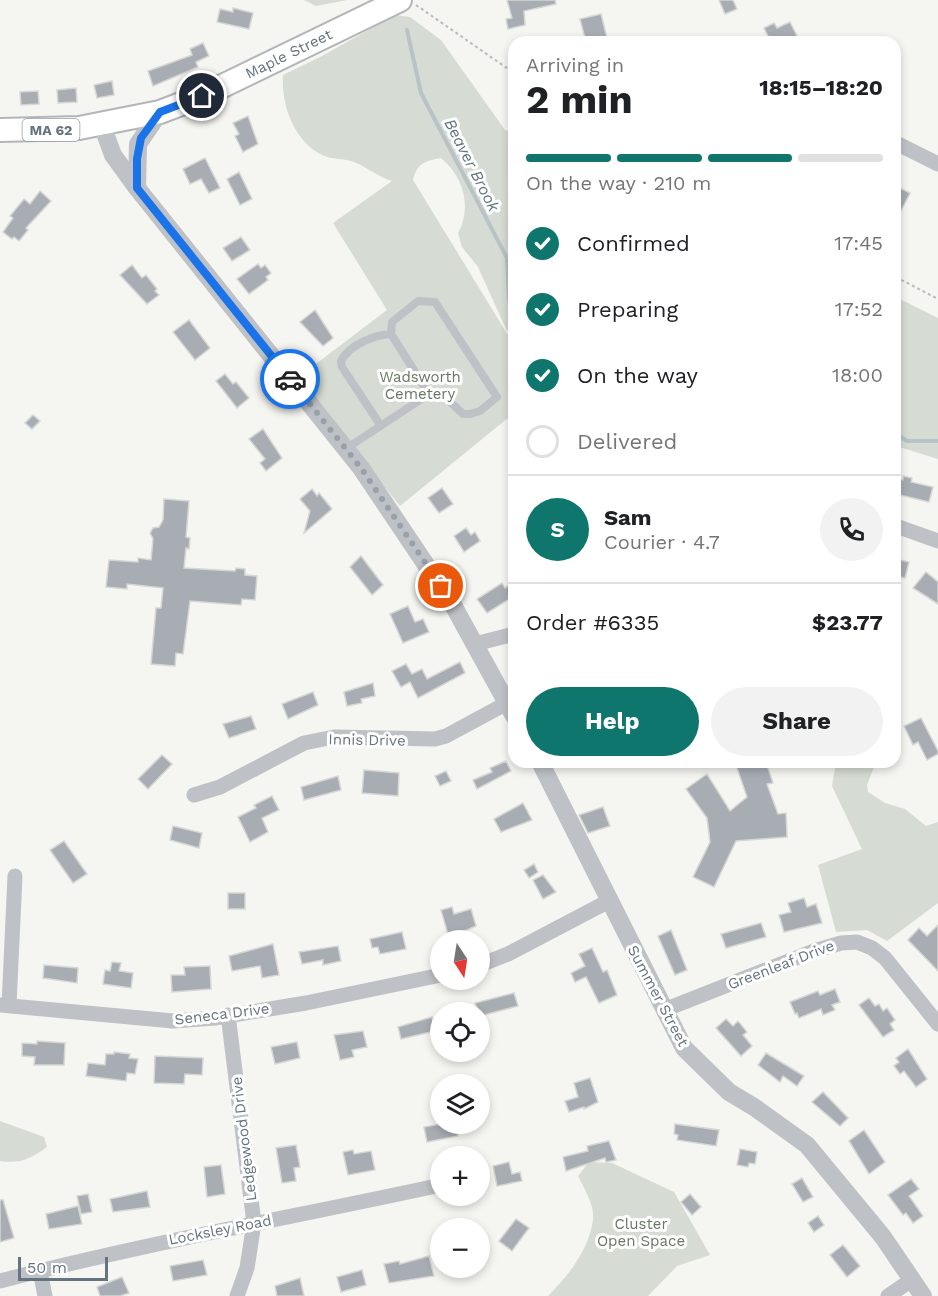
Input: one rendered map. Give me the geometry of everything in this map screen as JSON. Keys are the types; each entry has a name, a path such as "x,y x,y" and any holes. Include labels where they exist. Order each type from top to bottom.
{"main road":[{"name":"Maple Street","path":"0,130 68,129 160,112 202,96 405,3"}],"street":[{"path":"137,188 138,144 160,112"},
{"path":"102,124 113,155 137,188 346,449 405,530 475,644 508,704"},
{"path":"901,146 938,164"},
{"path":"901,528 938,542"},
{"path":"475,644 508,636"},
{"name":"Innis Drive","path":"195,795 220,787 304,743 334,736 435,739 508,711"},
{"name":"Summer Street","path":"543,768 684,1048 729,1092 807,1145 913,1279 923,1296"},
{"path":"4,1005 15,876"},
{"path":"490,961 609,902"},
{"name":"Greenleaf Drive","path":"664,1010 814,951 841,943 857,942 872,948 885,958 938,1024"},
{"name":"Seneca Drive","path":"4,1005 173,1021 228,1016 430,977"},
{"name":"Ledgewood Drive","path":"228,1016 254,1223 247,1268 237,1296"},
{"name":"Locksley Road","path":"0,1281 95,1256 430,1187"},
{"path":"40,1271 45,1296"},
{"path":"888,1296 913,1279"}],"lane":[{"path":"346,449 429,393 444,396 463,414 480,411 497,397 435,302 418,301 392,322 391,334 429,393"},
{"path":"381,426 342,367 344,356 352,348 379,335 391,334"}],"path":[{"path":"405,3 416,4 508,69"},
{"path":"901,280 938,299"}],"green space":[{"path":"304,0 347,0 316,6"},
{"name":"Wadsworth Cemetery","path":"395,15 410,17 441,40 508,131 508,331 478,267 462,247 458,233 465,203 455,174 441,158 430,160 419,166 413,180 508,335 508,418 400,506 324,412 300,376 387,310 333,223 392,181 354,162 326,157 312,149 297,131 287,110 283,75"},
{"path":"901,300 938,318 938,459 901,448"},
{"path":"835,768 874,768 867,785 868,792 885,803 905,809 926,826 938,822 938,903 887,941 867,930 836,932 818,865 862,849 832,786"},
{"path":"0,1121 44,1137 47,1147 25,1160 0,1161"},
{"name":"Cluster Open Space","path":"589,1162 612,1163 674,1192 710,1255 677,1266 648,1296 548,1296 576,1262 591,1231 592,1209 578,1176"}],"building":[{"path":"507,0 555,0 556,4 524,11 525,25 508,29 506,19 512,18"},
{"path":"719,0 733,0 737,9 725,14"},
{"path":"233,8 253,13 249,29 217,22 220,9 233,12"},
{"path":"601,14 606,36 584,36 580,19"},
{"path":"790,22 797,36 768,36 764,28 774,23 777,28"},
{"path":"203,43 209,56 196,62 198,67 153,86 148,71 192,55 190,49"},
{"path":"112,81 114,95 97,98 94,85"},
{"path":"76,88 77,102 58,103 57,90"},
{"path":"38,91 39,104 21,105 20,92"},
{"path":"248,116 258,144 243,152 235,136 239,134 233,123"},
{"path":"205,158 220,188 209,193 201,179 190,184 183,169"},
{"path":"239,172 252,199 240,205 227,179"},
{"path":"901,188 910,193 901,211"},
{"path":"40,191 51,201 26,228 28,230 19,241 14,237 12,239 3,232 13,218 10,216 24,199 30,204"},
{"path":"241,237 250,250 232,261 223,248"},
{"path":"258,264 261,268 265,265 271,273 266,277 268,280 249,294 237,279"},
{"path":"132,265 142,278 146,275 157,289 155,291 159,295 147,304 120,275"},
{"path":"315,310 333,338 323,346 300,322"},
{"path":"189,320 210,348 195,360 173,332"},
{"path":"225,374 233,384 236,382 249,398 237,408 216,381"},
{"path":"33,415 40,421 32,429 25,423"},
{"path":"263,429 282,458 266,471 260,463 265,459 249,439"},
{"path":"903,476 912,478 911,482 933,487 929,502 901,495 901,480 903,480"},
{"path":"442,488 453,504 439,513 428,498"},
{"path":"312,489 317,496 319,493 332,509 304,533 310,511 300,499"},
{"path":"164,499 189,501 186,537 190,538 189,549 186,548 184,568 235,571 236,568 245,569 245,575 257,576 255,600 242,599 241,605 190,601 183,654 176,653 175,666 151,664 156,608 161,608 163,588 127,584 127,589 106,587 109,560 138,562 138,558 151,560 153,539 150,533 153,528 159,527 163,520"},
{"path":"466,528 471,535 475,532 480,541 464,552 454,536"},
{"path":"361,556 383,585 372,595 350,567"},
{"path":"901,560 909,562 905,578 901,577"},
{"path":"926,572 938,582 938,604 913,588"},
{"path":"502,583 505,588 508,586 508,600 487,613 477,599"},
{"path":"408,606 415,622 423,619 429,632 403,643 390,614"},
{"path":"460,662 465,673 418,698 410,682 401,687 392,671 406,664 412,674 422,669 427,679"},
{"path":"373,683 375,696 361,699 362,703 347,706 344,692"},
{"path":"313,692 318,705 288,719 282,704"},
{"path":"251,716 256,729 229,738 223,724"},
{"path":"921,718 938,751 938,754 927,760 918,742 913,745 904,726"},
{"path":"162,755 172,764 148,789 138,779"},
{"path":"506,761 511,771 477,789 473,780 492,772 490,768"},
{"path":"737,768 768,768 773,783 767,784 778,814 786,813 787,837 736,841 714,887 693,877 710,842 707,818 686,789 707,774 730,811 747,797"},
{"path":"364,770 399,773 398,796 362,793"},
{"path":"446,771 451,781 440,786 435,776"},
{"path":"338,776 341,790 304,800 301,787"},
{"path":"272,796 279,810 262,818 268,832 250,842 238,817 256,808 254,805"},
{"path":"523,803 532,820 501,832 494,819"},
{"path":"603,807 610,826 588,833 579,815"},
{"path":"173,826 202,833 199,848 170,840"},
{"path":"64,841 87,874 73,883 50,850"},
{"path":"534,864 538,872 529,878 524,870"},
{"path":"543,875 556,892 543,899 533,880"},
{"path":"228,893 245,893 245,909 228,909"},
{"path":"804,898 807,907 816,904 822,923 784,932 779,915 791,912 788,903"},
{"path":"452,907 454,914 471,909 476,926 467,930 447,930 441,910"},
{"path":"761,923 766,937 726,948 721,934"},
{"path":"938,925 938,971 908,940 919,928 927,936"},
{"path":"671,930 687,970 675,975 658,936"},
{"path":"402,932 406,949 380,954 378,947 372,948 370,939"},
{"path":"273,944 279,975 262,978 260,966 232,971 229,956"},
{"path":"338,946 341,961 323,965 323,960 302,964 299,952"},
{"path":"592,948 603,972 607,970 617,995 599,1003 586,977 575,982 571,973 585,966 579,954"},
{"path":"112,962 121,963 119,971 133,973 131,988 103,984 105,970 110,971"},
{"path":"44,965 78,968 77,983 43,978"},
{"path":"210,966 211,989 172,992 171,975 185,975 184,967"},
{"path":"835,989 840,1002 832,1005 835,1010 823,1015 821,1009 799,1018 797,1013 795,1014 790,1002 818,991 820,995"},
{"path":"514,993 518,1006 490,1013 490,1002 479,1002"},
{"path":"869,998 875,1006 879,1004 883,1011 887,1008 895,1020 890,1024 894,1030 883,1037 859,1005"},
{"path":"430,1018 430,1032 401,1039 398,1027"},
{"path":"726,1019 733,1026 738,1021 747,1032 743,1035 752,1046 741,1056 716,1028"},
{"path":"363,1031 367,1047 352,1050 354,1057 340,1060 334,1035"},
{"path":"37,1041 65,1043 64,1065 34,1065 35,1057 22,1056 22,1043 37,1044"},
{"path":"297,1042 300,1058 275,1064 271,1047"},
{"path":"908,1049 927,1079 916,1087 904,1071 900,1074 894,1066 899,1062 896,1058"},
{"path":"114,1052 130,1054 129,1058 138,1059 135,1074 127,1073 126,1081 86,1076 88,1063 105,1065 106,1054 114,1054"},
{"path":"766,1053 804,1076 797,1086 783,1076 780,1082 758,1065"},
{"path":"155,1056 203,1058 202,1075 185,1074 184,1084 154,1083"},
{"path":"590,1078 598,1102 584,1109 584,1107 569,1112 565,1101 578,1097 574,1083"},
{"path":"823,1092 848,1118 840,1126 812,1102"},
{"path":"675,1124 719,1130 716,1146 677,1140 678,1135 674,1134"},
{"path":"430,1126 430,1134 458,1134 458,1136 427,1142 424,1127"},
{"path":"864,1130 885,1162 869,1174 849,1141"},
{"path":"609,1141 616,1160 606,1162 605,1158 566,1171 563,1157 588,1151 587,1146"},
{"path":"296,1145 300,1167 294,1168 296,1181 282,1183 276,1148"},
{"path":"740,1149 757,1152 755,1164 749,1163 748,1167 737,1165"},
{"path":"353,1150 354,1154 371,1151 375,1170 348,1175 343,1152"},
{"path":"509,1162 512,1174 520,1172 522,1181 497,1186 493,1166"},
{"path":"221,1165 225,1194 207,1197 204,1167"},
{"path":"802,1178 813,1197 803,1202 792,1184"},
{"path":"911,1179 919,1189 909,1196 923,1216 913,1223 906,1213 903,1215 888,1195"},
{"path":"147,1191 150,1207 113,1212 110,1199"},
{"path":"88,1194 92,1212 81,1214 77,1196"},
{"path":"690,1194 701,1207 692,1215 681,1202"},
{"path":"0,1200 3,1200 14,1238 0,1242"},
{"path":"78,1206 82,1224 49,1229 46,1214"},
{"path":"818,1216 824,1225 814,1232 808,1223"},
{"path":"516,1219 529,1228 512,1251 499,1241"},
{"path":"843,1245 860,1266 847,1277 830,1255"},
{"path":"429,1256 430,1277 389,1283 384,1264 399,1261 400,1264"},
{"path":"203,1260 207,1275 173,1281 170,1266"},
{"path":"362,1270 366,1285 341,1292 337,1277"},
{"path":"122,1277 129,1293 120,1296 100,1296 97,1287"},
{"path":"300,1278 304,1296 277,1296 275,1286"}],"waterway":[{"name":"Beaver Brook","path":"407,30 421,93 507,258 508,280"},
{"name":"Beaver Brook","path":"901,437 907,441 938,441"}],"way so far":[{"path":"290,379 361,468 441,586"}],"route":[{"path":"202,96 160,112 141,138 138,144 137,188 161,215 290,379"}]}
